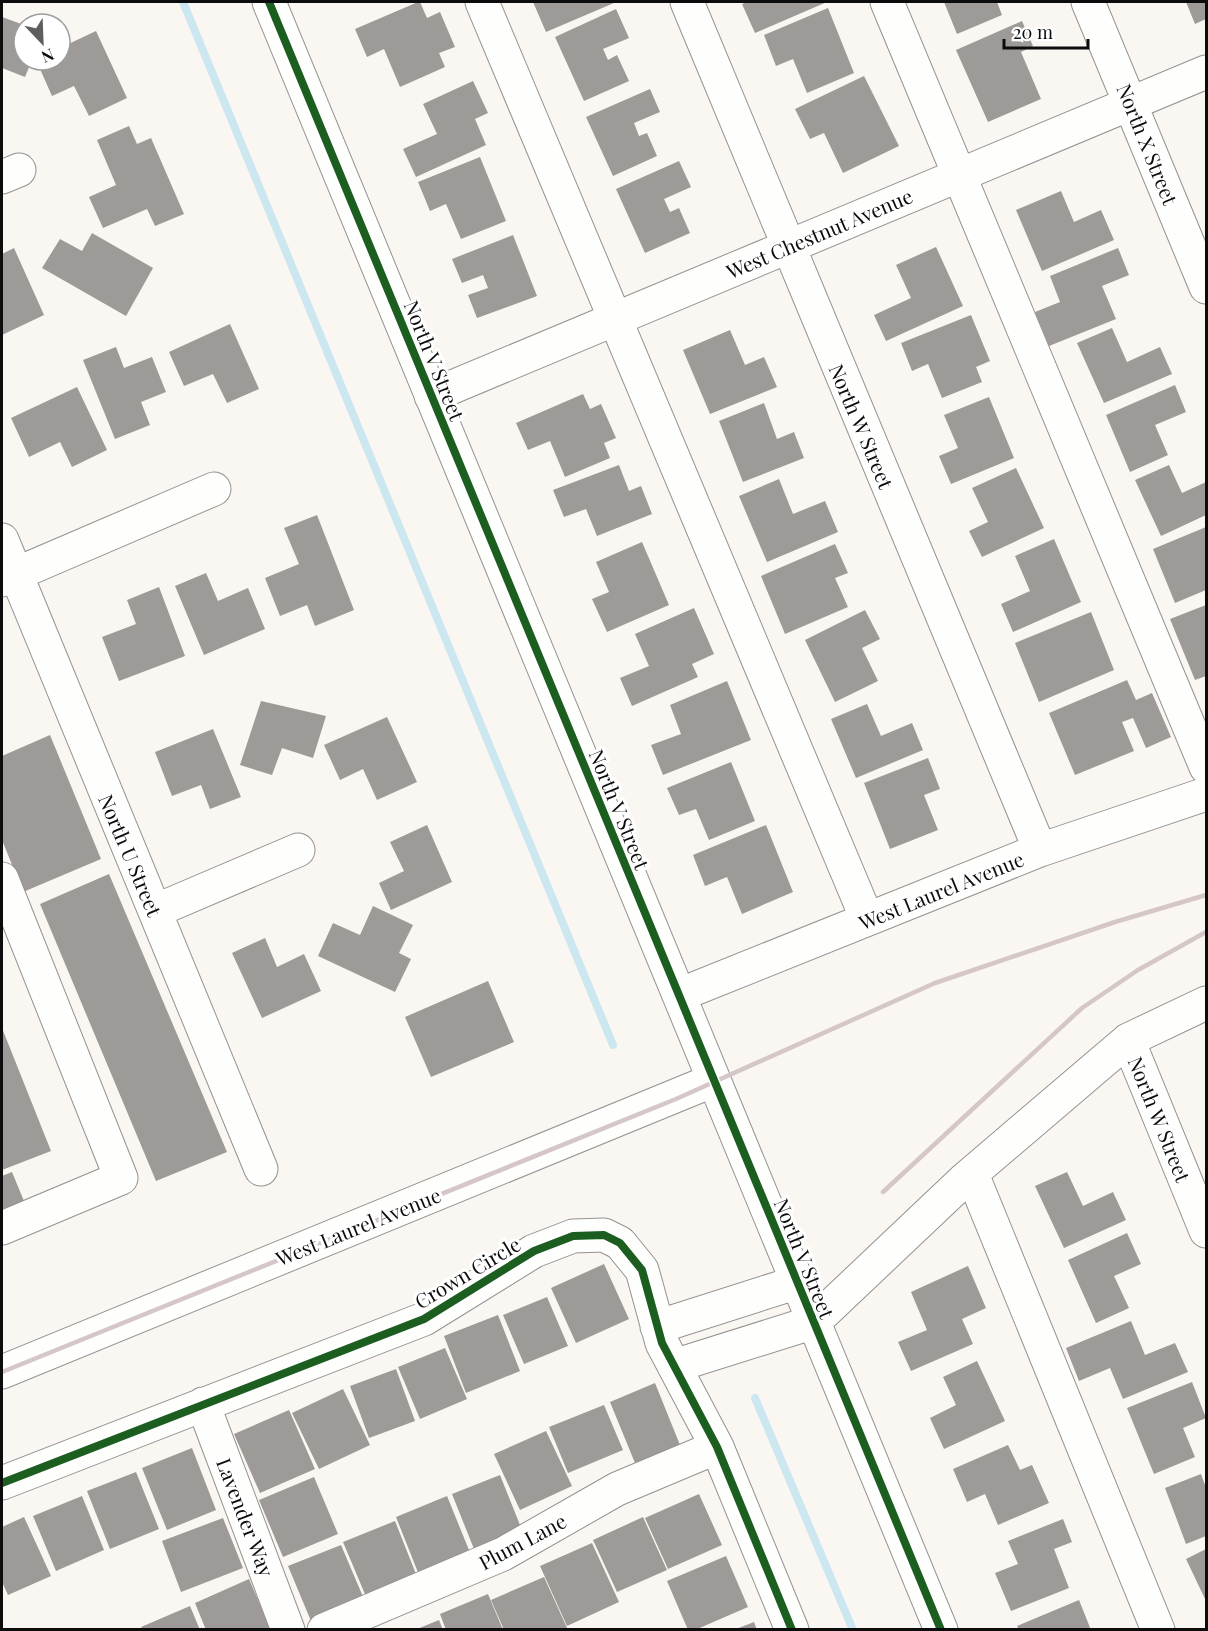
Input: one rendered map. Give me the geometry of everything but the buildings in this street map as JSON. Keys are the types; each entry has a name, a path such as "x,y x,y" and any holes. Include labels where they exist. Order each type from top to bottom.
{"street":[{"name":"North V Street","path":"269,2 941,1629"},
{"path":"482,2 867,919"},
{"name":"North W Street","path":"687,2 1040,850"},
{"path":"887,2 1206,767"},
{"name":"North X Street","path":"1088,2 1132,103 1206,286"},
{"name":"West Chestnut Avenue","path":"432,396 1206,72"},
{"path":"8,578 214,489"},
{"name":"North U Street","path":"2,540 8,578 154,911 261,1169"},
{"name":"West Laurel Avenue","path":"679,995 1040,850 1206,794"},
{"path":"154,911 298,850"},
{"path":"2,879 121,1178 2,1228"},
{"path":"674,1366 814,1322 972,1174 1128,1040 1206,1003"},
{"name":"North W Street","path":"1128,1040 1206,1231"},
{"name":"West Laurel Avenue","path":"2,1372 714,1080"},
{"path":"972,1174 1158,1629"},
{"name":"Crown Circle","path":"2,1482 424,1319 534,1251 573,1236 604,1235 620,1243 642,1270 662,1343 717,1448 792,1629"},
{"path":"657,1327 798,1282"},
{"name":"Lavender Way","path":"203,1404 288,1629"},
{"name":"Plum Lane","path":"324,1629 503,1554 617,1489 717,1448"}],"waterway":[{"path":"183,2 613,1045"},
{"path":"755,1398 853,1630"}],"railway":[{"path":"2,1372 676,1099 935,983 1115,922 1206,895"},
{"path":"883,1192 1082,1008 1138,970 1206,932"}],"cycle path":[{"path":"269,2 941,1630"},
{"path":"2,1483 424,1319 534,1251 573,1236 604,1235 620,1243 642,1270 662,1343 717,1447 792,1630"}]}
